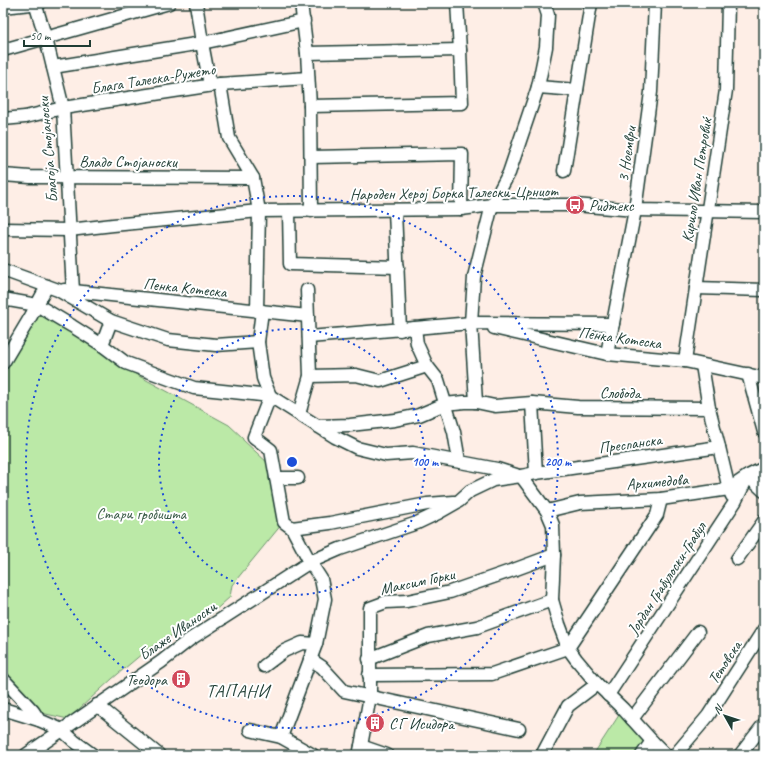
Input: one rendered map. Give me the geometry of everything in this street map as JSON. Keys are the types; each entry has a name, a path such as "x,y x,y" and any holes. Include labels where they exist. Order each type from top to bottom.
{"street":[{"path":"3,7 37,3"},
{"name":"Благоја Стојаноски","path":"37,3 63,108 70,230 71,294"},
{"path":"3,50 169,3"},
{"path":"196,3 202,43 229,138 253,178 259,211 258,342 263,378 270,396 254,437 271,450 284,522 292,528 321,579 325,599 316,644 281,737"},
{"path":"302,3 310,106 311,211"},
{"path":"310,106 462,103 457,3"},
{"path":"476,402 471,323 474,276 492,205 509,173 538,87 546,46 548,15 544,3"},
{"name":"3 Ноември","path":"607,354 635,210 651,92 655,3"},
{"name":"Кирило Иван Петровиќ","path":"685,362 726,90 728,3"},
{"path":"564,171 591,4"},
{"path":"53,67 202,43 304,21"},
{"path":"307,53 460,50"},
{"name":"Блага Талеска-Ружето","path":"3,119 63,108 215,85 308,78"},
{"path":"538,87 577,90"},
{"path":"310,157 462,154 462,209"},
{"name":"Владо Стојаноски","path":"3,175 30,177 253,178"},
{"name":"Народен Херој Борка Талески-Црниот","path":"3,229 70,230 259,211 462,209 492,205 575,205 635,210 764,212"},
{"path":"395,210 400,330"},
{"path":"289,211 290,264 398,267"},
{"name":"Пенка Котеска","path":"3,270 71,294 308,316"},
{"path":"3,363 37,305 52,288"},
{"path":"696,288 764,290"},
{"path":"299,414 310,376 307,290"},
{"name":"Пенка Котеска","path":"71,294 111,322 168,340 216,345 258,342"},
{"path":"3,298 37,305 102,345 126,362 194,388 270,396 335,437 357,448 386,455 413,453 497,469 521,476 548,511 553,525 554,555 552,600 558,624 568,648 597,684 666,755"},
{"path":"102,345 111,322"},
{"name":"Пенка Котеска","path":"471,323 607,354 685,362 764,378"},
{"name":"Пенка Котеска","path":"309,337 471,323 613,324"},
{"path":"415,328 416,344 427,366 438,380 454,432 459,461"},
{"path":"702,365 709,408 729,489 735,502"},
{"path":"310,376 356,376 380,381 427,366"},
{"path":"748,374 764,432"},
{"name":"Слобода","path":"317,426 395,420 420,415 445,404 464,402 476,402 495,406 532,403 578,407 709,408"},
{"path":"532,403 536,473"},
{"name":"Преспанска","path":"521,476 719,447"},
{"name":"Архимедова","path":"548,511 580,503 662,499 729,489 748,476 764,468"},
{"name":"Блаже Иваноски","path":"26,755 161,662 189,640 310,562 340,549 416,523 438,513 459,501 470,491 493,480 521,476"},
{"path":"748,476 764,491"},
{"name":"Јордан Грабулоски-Грабул","path":"608,695 735,502 748,476"},
{"path":"276,478 298,478"},
{"path":"369,675 492,674 568,648 657,515 662,499"},
{"path":"292,528 330,523 427,504 459,501"},
{"path":"737,559 764,521"},
{"name":"Максим Горки","path":"387,755 360,751 370,696 370,608 386,602 407,601 450,592 554,555"},
{"path":"369,659 428,636 477,627 552,600"},
{"name":"Тетовска","path":"675,755 708,716 760,646 764,628"},
{"path":"632,719 698,632"},
{"path":"264,666 284,651 302,643 316,644"},
{"path":"310,659 322,667 344,691 519,729"},
{"path":"3,679 33,711 38,720"},
{"path":"542,755 568,706 597,684"},
{"path":"98,705 158,755"},
{"path":"3,709 38,720 62,730 93,755"},
{"path":"740,755 764,724"},
{"path":"250,730 281,737 313,755"},
{"path":"642,755 652,741"}],"green space":[{"name":"Стари гробишта","path":"38,308 119,361 117,364 229,425 269,464 282,524 232,585 230,597 211,614 149,648 68,719 33,711 3,679 3,369"},
{"path":"623,709 652,741 642,755 593,755"}],"place":[{"name":"Ридтекс","path":"575,205"},
{"name":"Теодора","path":"181,679"},
{"name":"СГ Исидора","path":"375,723"}],"district":[{"name":"ТАПАНИ","path":"238,691"}]}
